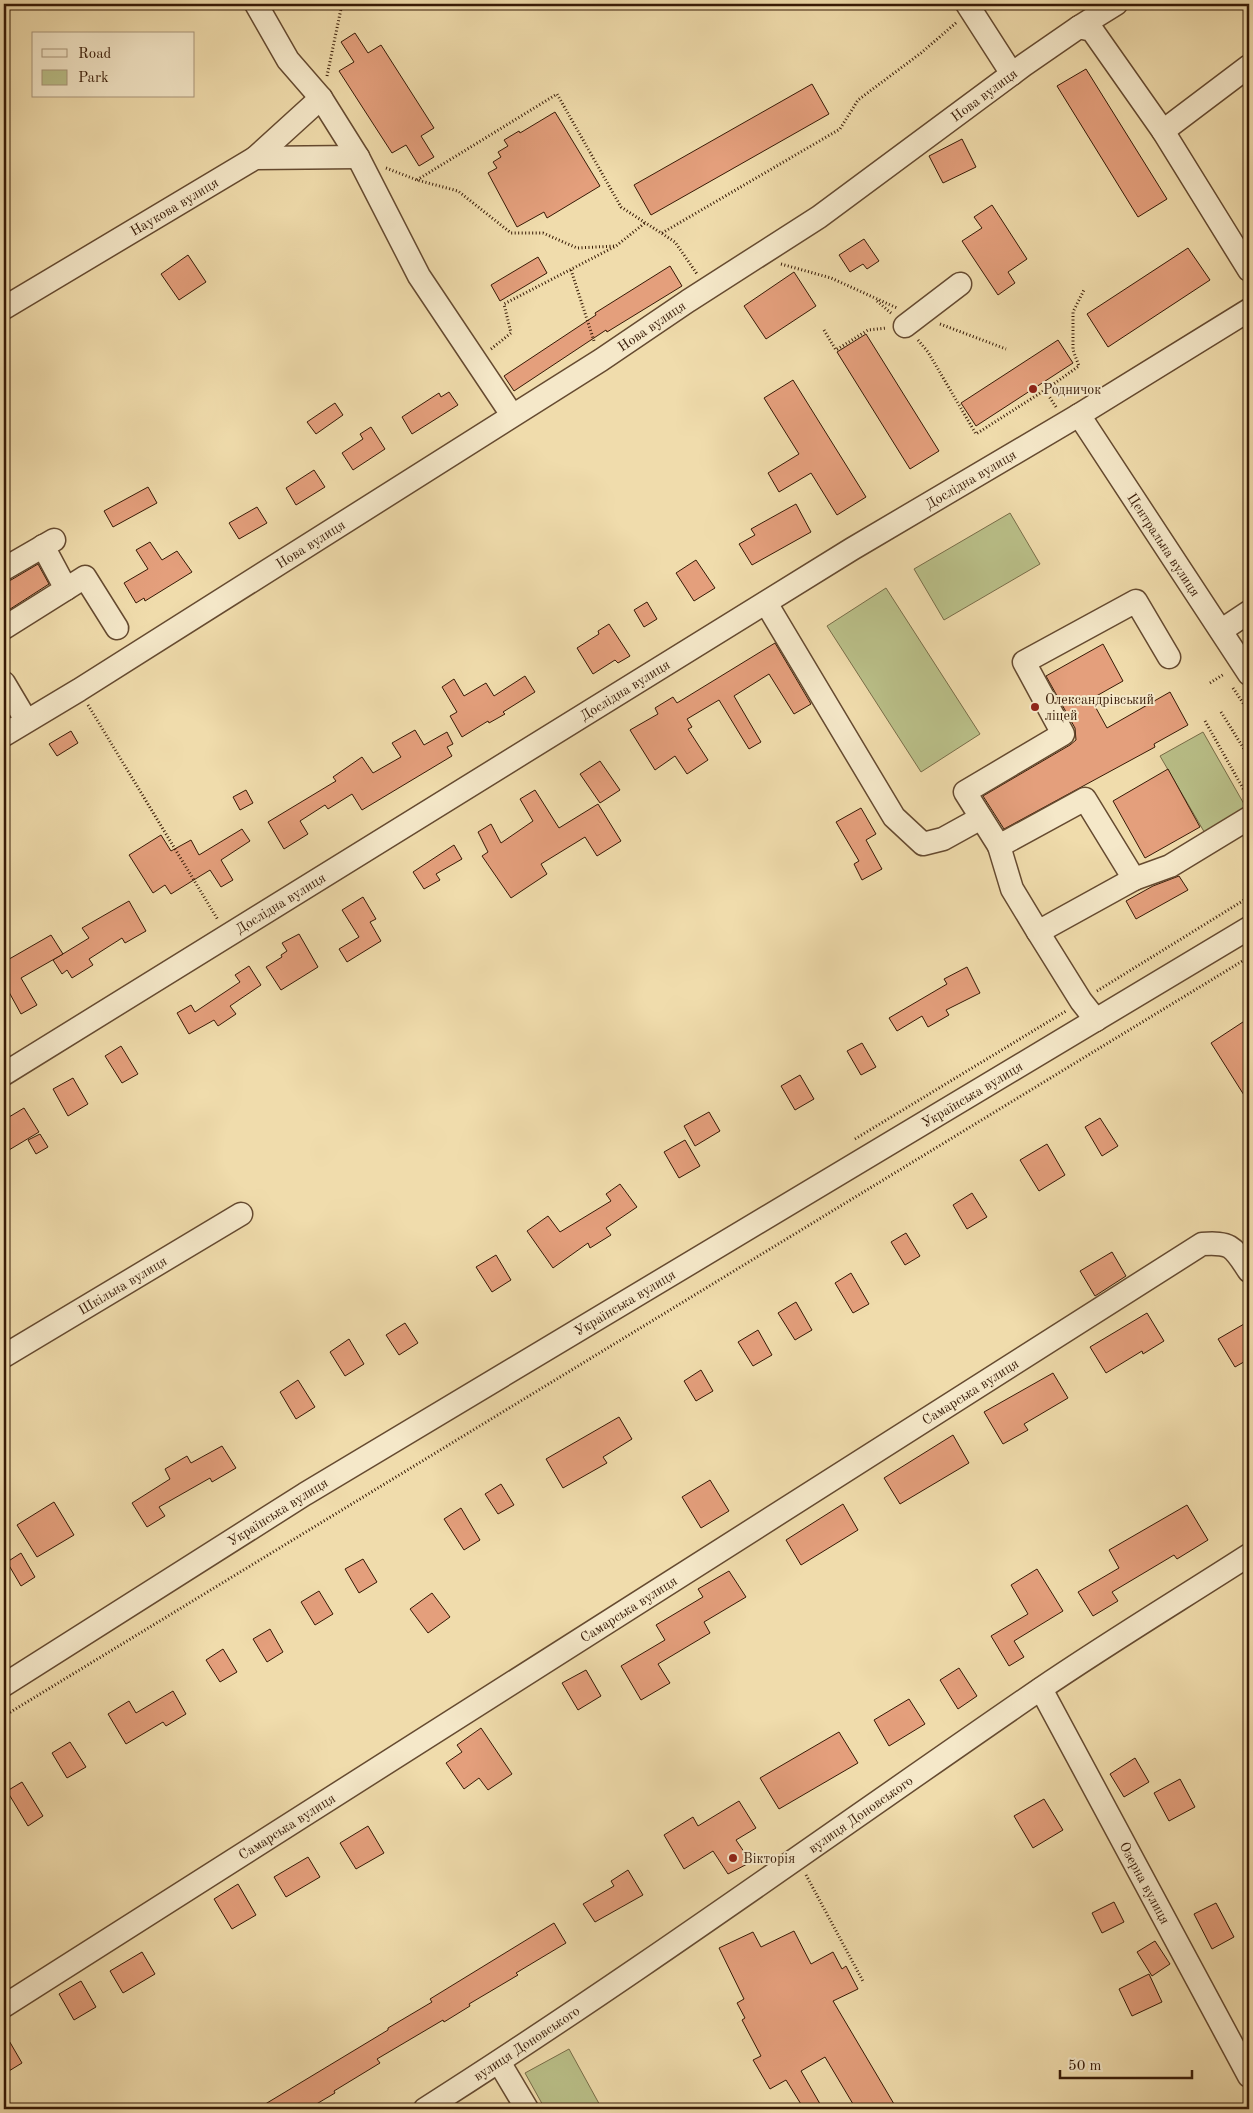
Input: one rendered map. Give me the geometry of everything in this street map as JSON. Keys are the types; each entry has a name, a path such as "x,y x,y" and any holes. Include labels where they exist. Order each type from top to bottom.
{"street":[{"path":"256,4 288,60 321,98 358,156 419,276 512,415"},
{"name":"Нова вулиця","path":"10,728 79,690 601,360 819,217 1012,74 1079,27 1116,4"},
{"path":"969,7 1012,74"},
{"path":"1079,27 1092,30 1163,131 1249,270"},
{"path":"1163,131 1249,66"},
{"path":"255,158 321,98"},
{"name":"Наукова вулиця","path":"4,308 255,158 358,156"},
{"path":"912,321 960,284"},
{"name":"Дослідна вулиця","path":"4,1074 852,549 1072,419 1249,310"},
{"name":"Центральна вулиця","path":"1072,419 1222,630 1249,674"},
{"path":"4,570 49,543 66,589"},
{"path":"4,628 85,577 117,628"},
{"path":"1096,1020 1081,1001 1012,889 998,846 965,792 1063,734 1024,662 1136,601 1169,657"},
{"path":"766,603 894,817 923,844 942,839 981,818"},
{"path":"1222,630 1249,612"},
{"path":"4,683 10,728"},
{"path":"998,846 1085,798 1134,879"},
{"path":"1038,932 1134,879 1170,866 1249,818"},
{"name":"Українська вулиця","path":"4,1686 306,1494 1249,928"},
{"name":"Шкільна вулиця","path":"4,1356 241,1214"},
{"name":"Самарська вулиця","path":"4,2006 1202,1244 1220,1243 1235,1250 1249,1271"},
{"name":"вулиця Доновського","path":"425,2109 498,2062 798,1859 1041,1688 1249,1555"},
{"name":"Озерна вулиця","path":"1041,1688 1249,2076"},
{"path":"498,2062 527,2109"}],"path":[{"path":"321,98 342,4"},
{"path":"662,233 840,129 858,100 920,53 969,7"},
{"path":"417,180 557,94 622,207 675,242 707,289"},
{"path":"358,156 417,180 458,191 511,232 543,233 577,248 616,246"},
{"path":"476,362 511,333 504,304 616,246 646,222"},
{"path":"756,258 831,278 873,298 912,321 1006,349"},
{"path":"571,270 601,360"},
{"path":"873,298 912,321 976,434 1079,366 1072,350 1073,312 1084,290"},
{"path":"824,330 836,350 868,330 912,321"},
{"path":"1045,390 1072,419"},
{"path":"1218,666 1249,712"},
{"path":"1210,683 1224,674"},
{"path":"79,690 227,935"},
{"path":"1221,712 1249,757"},
{"path":"1205,721 1249,798"},
{"path":"4,1716 1249,957"},
{"path":"798,1859 864,1983"},
{"path":"4,2105 6,2109"}],"green space":[{"path":"1010,513 1040,564 944,620 914,569"},
{"path":"886,588 980,734 921,772 827,626"},
{"path":"1203,732 1248,811 1206,835 1160,756"},
{"path":"569,2049 602,2109 545,2109 525,2073"}],"building":[{"path":"355,33 368,53 381,45 434,128 421,136 434,157 419,166 406,145 392,153 339,71 354,62 341,42"},
{"path":"1086,69 1167,199 1138,217 1057,86"},
{"path":"812,84 829,114 651,215 634,185"},
{"path":"555,112 600,186 547,218 544,212 517,227 488,173 497,168 493,162 501,157 498,152 508,146 504,140 519,131 520,133"},
{"path":"962,139 976,167 943,183 929,156"},
{"path":"992,205 1027,259 1008,272 1015,283 998,295 962,241 982,228 974,217"},
{"path":"864,239 879,261 867,269 863,264 850,272 839,255"},
{"path":"1188,248 1210,280 1108,347 1087,314"},
{"path":"188,255 206,282 179,300 161,274"},
{"path":"538,257 547,273 500,301 491,285"},
{"path":"670,266 682,286 607,332 606,330 514,391 504,376 596,315 595,313"},
{"path":"794,272 816,306 766,339 744,306"},
{"path":"866,334 939,451 910,469 837,352"},
{"path":"1058,340 1073,363 976,426 961,403"},
{"path":"793,380 866,497 837,515 811,473 779,492 768,473 799,454 764,398"},
{"path":"449,392 458,405 412,434 402,417 439,393 441,397"},
{"path":"335,403 343,415 316,434 307,422"},
{"path":"371,427 385,449 353,470 342,453 363,439 360,434"},
{"path":"314,470 325,487 296,505 286,488"},
{"path":"148,487 157,503 113,527 104,511"},
{"path":"796,504 811,532 752,565 739,544 755,535 751,529"},
{"path":"257,507 267,523 239,539 229,523"},
{"path":"150,542 162,560 177,551 192,572 145,601 144,598 136,603 124,583 148,569 136,550"},
{"path":"696,560 715,588 694,601 676,573"},
{"path":"38,564 49,584 4,613 4,582 11,580"},
{"path":"647,602 657,619 644,627 634,610"},
{"path":"609,624 630,656 618,663 615,660 593,674 577,648 599,634 598,631"},
{"path":"775,643 811,704 794,714 769,674 734,696 761,742 749,749 719,700 687,719 692,727 688,729 708,760 687,774 675,756 655,770 630,730 658,714 655,708 673,697 677,703"},
{"path":"1103,644 1123,681 1091,699 1107,728 1170,692 1188,725 1154,744 1155,747 1004,829 983,796 1076,740 1075,728 1046,676"},
{"path":"525,676 535,692 503,712 505,714 489,723 488,721 462,737 450,716 457,712 442,687 454,679 464,696 486,683 494,696"},
{"path":"415,730 424,745 447,732 453,744 447,747 452,756 362,810 352,794 328,809 325,805 300,821 308,834 284,849 268,822 336,781 333,777 362,757 373,773 401,757 392,743"},
{"path":"71,731 78,743 57,756 49,744"},
{"path":"600,761 620,790 600,803 580,774"},
{"path":"1168,769 1200,827 1145,858 1113,801"},
{"path":"246,790 253,803 240,810 233,797"},
{"path":"535,790 559,828 598,804 621,841 597,856 585,837 541,864 547,874 511,898 482,856 488,852 478,832 491,824 501,843 533,821 520,799"},
{"path":"861,808 876,834 866,840 882,869 862,880 854,864 859,861 836,822"},
{"path":"242,829 250,841 221,860 233,880 221,887 210,870 171,894 165,885 153,893 129,855 161,835 171,851 191,840 199,855"},
{"path":"454,845 462,859 436,874 440,880 424,889 413,872"},
{"path":"1179,876 1188,890 1136,919 1126,901 1153,886"},
{"path":"363,897 376,919 370,922 381,941 347,962 339,949 359,937 342,910"},
{"path":"129,901 146,931 125,943 122,938 89,959 93,965 72,978 67,970 62,974 53,960 89,938 82,928"},
{"path":"299,934 318,967 281,990 266,967 282,957 281,955 287,951 282,943"},
{"path":"51,935 63,954 21,978 37,1005 21,1014 4,983 4,962"},
{"path":"249,966 261,985 230,1006 236,1014 218,1026 214,1020 189,1034 177,1013 191,1005 195,1012 240,982 235,975"},
{"path":"967,967 980,993 946,1010 949,1015 928,1027 922,1016 897,1031 889,1018 947,984 944,979"},
{"path":"1249,1018 1249,1103 1211,1043"},
{"path":"862,1043 876,1067 861,1075 847,1051"},
{"path":"121,1046 138,1074 122,1083 105,1056"},
{"path":"800,1075 814,1099 795,1110 781,1086"},
{"path":"73,1078 88,1104 68,1116 53,1089"},
{"path":"24,1108 39,1132 4,1153 4,1120"},
{"path":"709,1112 720,1131 695,1146 684,1126"},
{"path":"1100,1118 1118,1146 1102,1156 1085,1127"},
{"path":"40,1134 48,1147 36,1154 28,1140"},
{"path":"685,1140 700,1166 679,1178 664,1152"},
{"path":"1047,1144 1065,1175 1039,1191 1020,1160"},
{"path":"620,1184 637,1207 606,1228 611,1235 590,1248 588,1243 553,1268 527,1231 548,1216 560,1232 611,1201 606,1194"},
{"path":"972,1193 987,1217 967,1229 953,1205"},
{"path":"906,1233 920,1256 905,1265 891,1242"},
{"path":"1112,1252 1126,1276 1095,1296 1080,1271"},
{"path":"496,1255 511,1280 492,1292 476,1267"},
{"path":"851,1273 869,1304 853,1313 835,1283"},
{"path":"796,1302 812,1330 795,1340 778,1313"},
{"path":"1147,1313 1164,1341 1143,1354 1142,1351 1106,1373 1090,1347"},
{"path":"405,1323 418,1343 399,1355 386,1335"},
{"path":"1244,1324 1249,1333 1249,1359 1235,1367 1218,1339"},
{"path":"758,1330 772,1355 753,1366 738,1342"},
{"path":"349,1339 364,1364 345,1376 330,1352"},
{"path":"701,1370 713,1391 696,1401 684,1381"},
{"path":"1053,1373 1068,1398 1024,1424 1028,1430 1003,1444 984,1412"},
{"path":"298,1380 315,1407 296,1419 280,1392"},
{"path":"619,1417 632,1439 603,1457 607,1463 563,1488 546,1459"},
{"path":"953,1435 969,1463 900,1504 884,1478"},
{"path":"222,1446 236,1468 212,1482 210,1478 159,1507 165,1516 147,1527 132,1503 170,1479 165,1469 187,1456 191,1463"},
{"path":"710,1480 729,1511 701,1528 682,1497"},
{"path":"501,1484 514,1505 498,1514 485,1494"},
{"path":"54,1502 74,1535 37,1557 17,1525"},
{"path":"843,1504 858,1530 801,1565 786,1540"},
{"path":"1187,1505 1208,1540 1177,1559 1174,1555 1112,1592 1118,1601 1093,1616 1078,1592 1119,1568 1109,1550"},
{"path":"461,1508 480,1540 464,1550 444,1519"},
{"path":"21,1553 35,1577 21,1586 7,1562"},
{"path":"363,1559 377,1582 359,1593 345,1569"},
{"path":"1037,1569 1063,1611 1014,1641 1024,1657 1009,1666 991,1636 1028,1614 1011,1585"},
{"path":"729,1571 746,1597 704,1622 710,1633 658,1664 670,1683 641,1700 621,1666 665,1640 656,1625 703,1597 698,1589"},
{"path":"319,1591 333,1614 315,1625 301,1602"},
{"path":"432,1593 450,1617 428,1633 410,1609"},
{"path":"270,1629 283,1652 267,1662 253,1639"},
{"path":"223,1649 237,1672 220,1682 206,1660"},
{"path":"959,1668 977,1696 958,1709 940,1680"},
{"path":"586,1670 601,1696 578,1710 562,1683"},
{"path":"173,1691 186,1714 166,1726 163,1722 126,1744 108,1714 129,1701 136,1713"},
{"path":"909,1699 925,1724 889,1746 874,1720"},
{"path":"481,1728 512,1774 488,1790 479,1778 464,1789 446,1763 462,1752 457,1745"},
{"path":"839,1732 858,1763 779,1809 760,1778"},
{"path":"70,1742 86,1767 67,1778 52,1753"},
{"path":"1135,1758 1149,1782 1124,1797 1110,1774"},
{"path":"1180,1779 1195,1807 1169,1821 1154,1793"},
{"path":"22,1782 43,1816 28,1826 7,1791"},
{"path":"1044,1799 1063,1830 1033,1848 1014,1816"},
{"path":"739,1801 756,1828 736,1840 751,1862 728,1874 713,1851 684,1869 664,1835 693,1817 698,1826"},
{"path":"368,1826 384,1853 356,1869 340,1843"},
{"path":"308,1857 320,1877 286,1897 274,1877"},
{"path":"628,1870 643,1895 595,1922 583,1904 614,1886 611,1881"},
{"path":"238,1884 256,1915 232,1929 214,1899"},
{"path":"1114,1902 1124,1922 1102,1933 1092,1913"},
{"path":"1216,1903 1234,1937 1212,1949 1194,1914"},
{"path":"554,1923 566,1943 516,1973 518,1975 469,2004 470,2006 444,2022 443,2020 377,2059 380,2063 334,2091 335,2093 308,2109 257,2109 388,2030 388,2028 432,2002 430,1999"},
{"path":"794,1931 811,1964 833,1952 842,1969 846,1966 858,1989 833,2001 897,2109 856,2109 825,2057 801,2071 823,2109 804,2109 786,2080 770,2089 753,2060 761,2056 742,2020 745,2018 737,2003 744,1999 719,1948 753,1932 761,1947"},
{"path":"1155,1941 1170,1964 1152,1976 1137,1952"},
{"path":"142,1952 155,1974 123,1993 110,1971"},
{"path":"1149,1974 1162,2002 1132,2016 1119,1989"},
{"path":"81,1981 96,2007 74,2020 59,1994"},
{"path":"4,2032 22,2063 4,2074"}],"place":[{"name":"Родничок","path":"1033,389"},
{"name":"Олександрівський ліцей","path":"1035,707"},
{"name":"Вікторія","path":"733,1858"}]}
